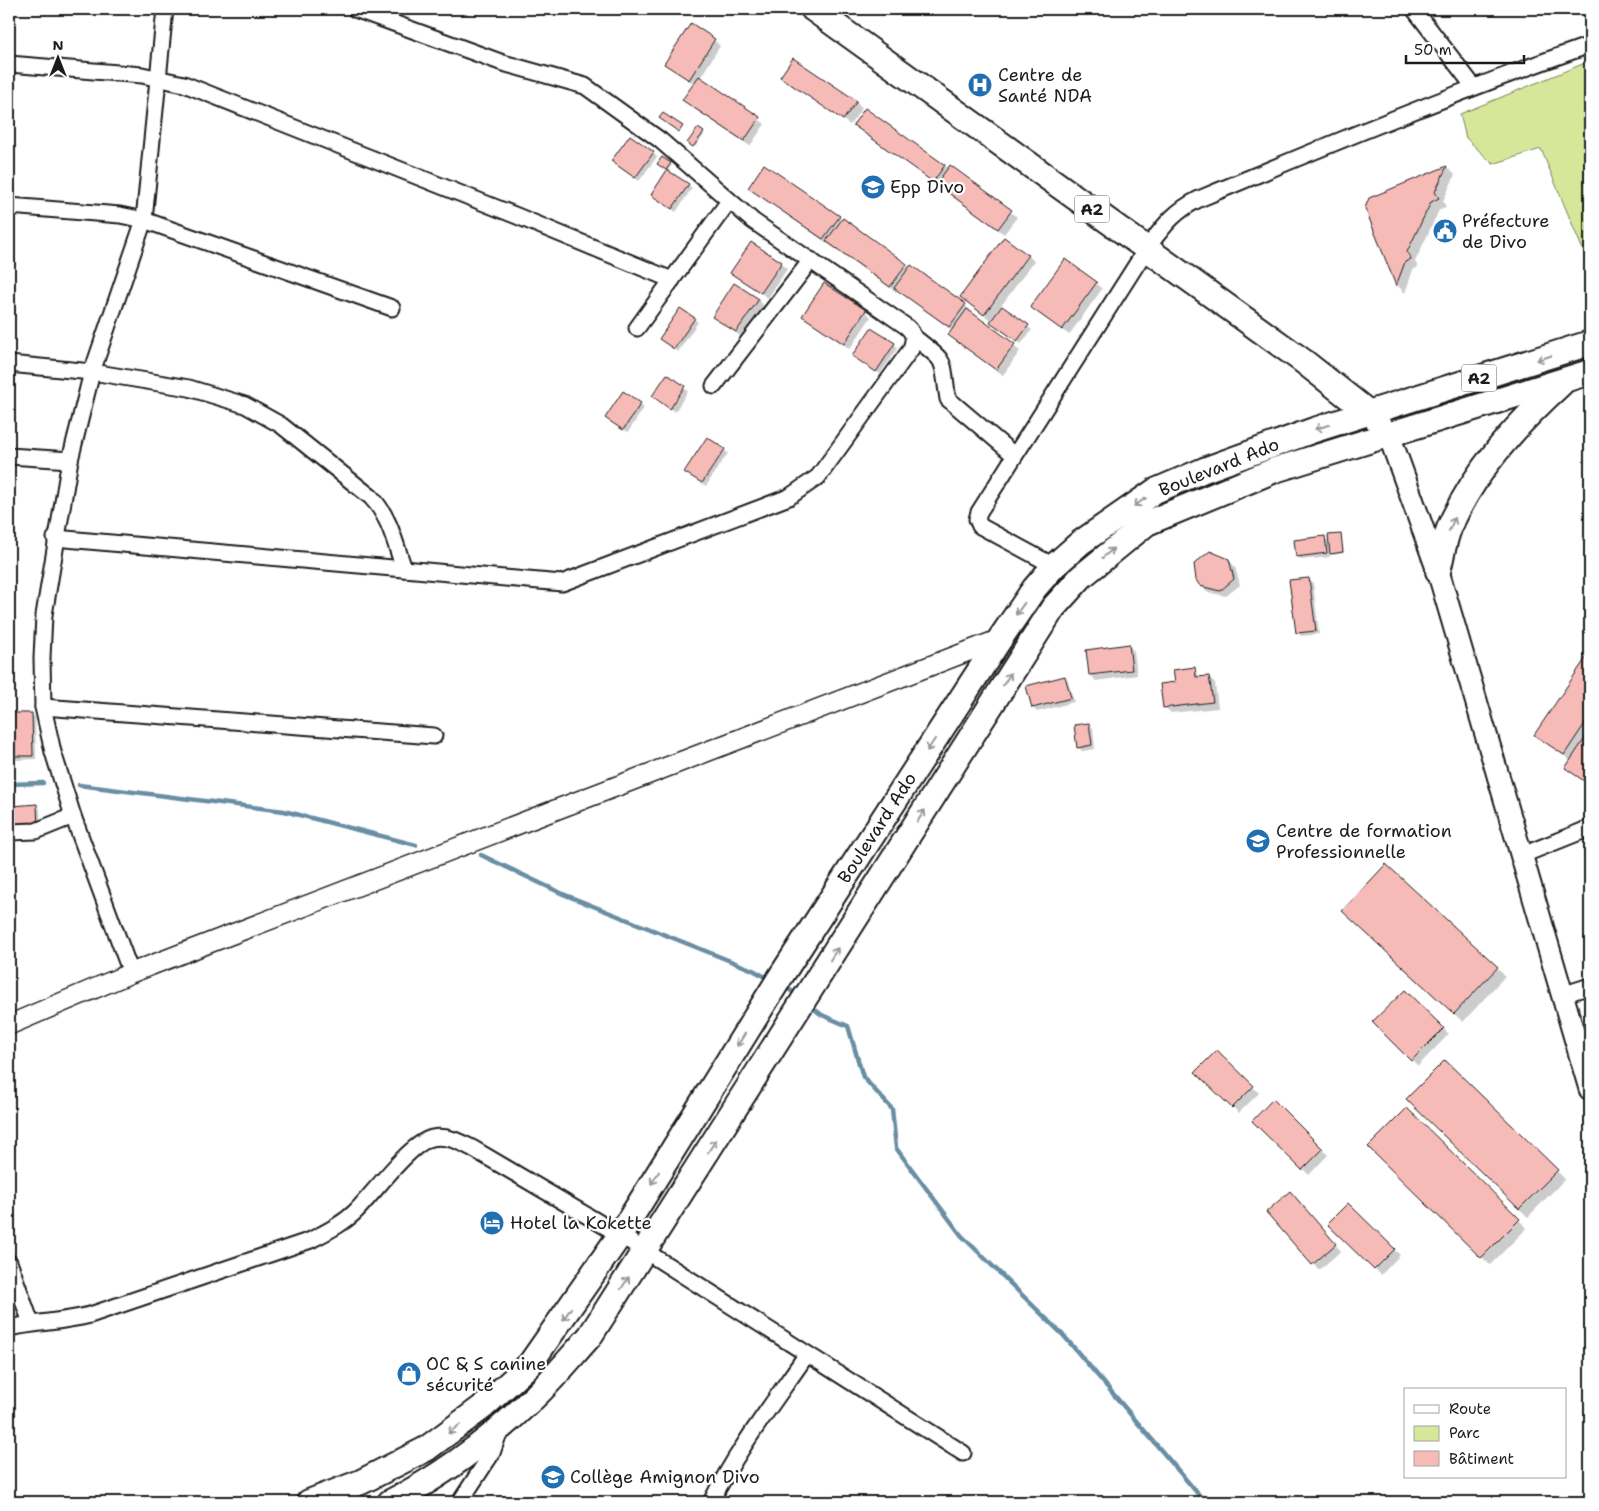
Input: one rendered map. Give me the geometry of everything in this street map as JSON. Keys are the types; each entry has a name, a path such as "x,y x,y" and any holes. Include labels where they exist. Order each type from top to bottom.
{"main road":[{"name":"A2","path":"813,9 1303,361 1368,412"},
{"name":"Boulevard Ado","path":"309,1502 361,1482 426,1449 484,1406 530,1364 620,1235 781,976 1000,639 1034,589 1054,566 1080,543 1155,491 1204,470 1368,412 1590,343"},
{"name":"Boulevard Ado","path":"390,1502 411,1492 458,1460 502,1425 530,1401 590,1336 646,1251 1052,608 1081,576 1147,523 1275,470 1590,372"},
{"path":"1438,571 1450,527 1477,477 1510,432 1567,379"},
{"path":"1368,412 1389,435 1438,571 1520,856 1590,1089"}],"street":[{"path":"132,973 72,816 43,707 44,615 55,538 70,460 92,372 144,220 165,9"},
{"path":"355,9 503,63 585,86 660,140 729,201 907,326 914,338 942,359 946,370 948,398 956,408 1014,455"},
{"path":"1414,9 1474,87"},
{"path":"1054,566 980,526 977,519 979,512 1147,248 1169,218 1179,209 1199,199 1474,87 1590,45"},
{"path":"9,64 159,78 184,84 517,216 672,280"},
{"path":"637,328 729,201"},
{"path":"9,206 120,215 144,220 392,308"},
{"path":"714,386 811,260"},
{"path":"55,538 562,583 789,497 818,477 911,348 914,338"},
{"path":"9,364 92,372 216,395 245,404 281,425 371,497 382,508 404,569"},
{"path":"9,456 70,460"},
{"path":"9,1025 132,973 1000,639"},
{"path":"43,707 434,736"},
{"path":"9,832 36,831 72,816"},
{"path":"1520,856 1590,828"},
{"path":"1562,995 1590,986"},
{"path":"9,1328 31,1323 72,1320 90,1316 311,1240 333,1228 354,1213 412,1149 431,1138 449,1138 472,1148 620,1235 963,1453"},
{"path":"9,1262 31,1323"},
{"path":"711,1502 755,1430 807,1354"},
{"path":"460,1502 492,1452 502,1425"}],"green space":[{"path":"1590,61 1590,267 1541,149 1493,164 1466,138 1460,114"}],"building":[{"path":"691,23 715,39 689,80 664,64"},
{"path":"793,58 857,101 843,120 780,77"},
{"path":"699,76 760,117 744,141 682,100"},
{"path":"865,108 945,165 933,182 853,125"},
{"path":"663,113 683,126 679,132 659,118"},
{"path":"698,128 704,132 693,147 687,143"},
{"path":"630,135 654,152 635,178 611,161"},
{"path":"662,157 671,163 666,170 657,164"},
{"path":"764,164 840,216 823,239 748,188"},
{"path":"950,165 1012,210 998,229 936,184"},
{"path":"1447,166 1435,192 1439,198 1431,202 1407,252 1411,259 1405,262 1396,286 1365,208 1369,198"},
{"path":"667,170 689,184 672,209 651,195"},
{"path":"843,218 907,264 890,287 826,241"},
{"path":"1004,237 1028,255 984,315 960,297"},
{"path":"751,242 782,262 761,293 730,273"},
{"path":"1065,259 1097,282 1062,330 1030,307"},
{"path":"911,265 966,304 949,327 894,288"},
{"path":"734,283 759,299 736,332 712,317"},
{"path":"824,283 866,310 844,344 802,316"},
{"path":"1002,306 1029,325 1017,341 990,322"},
{"path":"680,308 695,318 674,349 659,339"},
{"path":"967,309 1015,344 996,370 948,335"},
{"path":"871,328 895,343 876,372 852,356"},
{"path":"667,374 685,386 670,409 652,396"},
{"path":"623,391 641,403 623,430 605,418"},
{"path":"707,437 725,449 702,483 684,472"},
{"path":"1341,534 1343,552 1330,554 1328,535"},
{"path":"1325,536 1327,553 1296,557 1294,540"},
{"path":"1210,551 1229,559 1234,579 1220,591 1200,586 1196,580 1194,564"},
{"path":"1309,578 1316,631 1296,633 1289,580"},
{"path":"1129,644 1132,670 1089,675 1086,650"},
{"path":"1590,652 1590,716 1564,755 1534,735"},
{"path":"1195,667 1196,677 1209,676 1213,702 1163,708 1160,684 1175,682 1173,670"},
{"path":"1065,676 1071,698 1032,708 1026,686"},
{"path":"10,713 32,713 33,756 11,756"},
{"path":"1089,723 1092,745 1077,748 1074,725"},
{"path":"1590,731 1590,785 1565,768"},
{"path":"37,804 38,829 13,830 12,806"},
{"path":"1386,864 1498,967 1454,1014 1342,911"},
{"path":"1405,990 1444,1028 1411,1061 1372,1022"},
{"path":"1217,1050 1254,1086 1232,1108 1195,1072"},
{"path":"1445,1060 1558,1170 1519,1209 1406,1099"},
{"path":"1273,1099 1323,1149 1302,1170 1252,1121"},
{"path":"1407,1108 1520,1219 1481,1258 1368,1147"},
{"path":"1290,1191 1336,1244 1312,1265 1266,1212"},
{"path":"1348,1203 1395,1249 1374,1270 1327,1224"}],"waterway":[{"path":"9,784 43,783"},
{"path":"79,785 284,811 416,845"},
{"path":"481,855 563,894 753,970 769,979"},
{"path":"783,986 798,995"},
{"path":"809,1005 822,1015 848,1026 863,1077 892,1109 896,1148 961,1235 1064,1336 1205,1502"}],"place":[{"name":"Centre de Santé NDA","path":"980,85"},
{"name":"Epp Divo","path":"873,187"},
{"name":"Préfecture de Divo","path":"1445,231"},
{"name":"Centre de formation Professionnelle","path":"1258,841"},
{"name":"Hotel la Kokette","path":"492,1223"},
{"name":"OC & S canine sécurité","path":"409,1374"},
{"name":"Collège Amignon Divo","path":"553,1477"}]}
